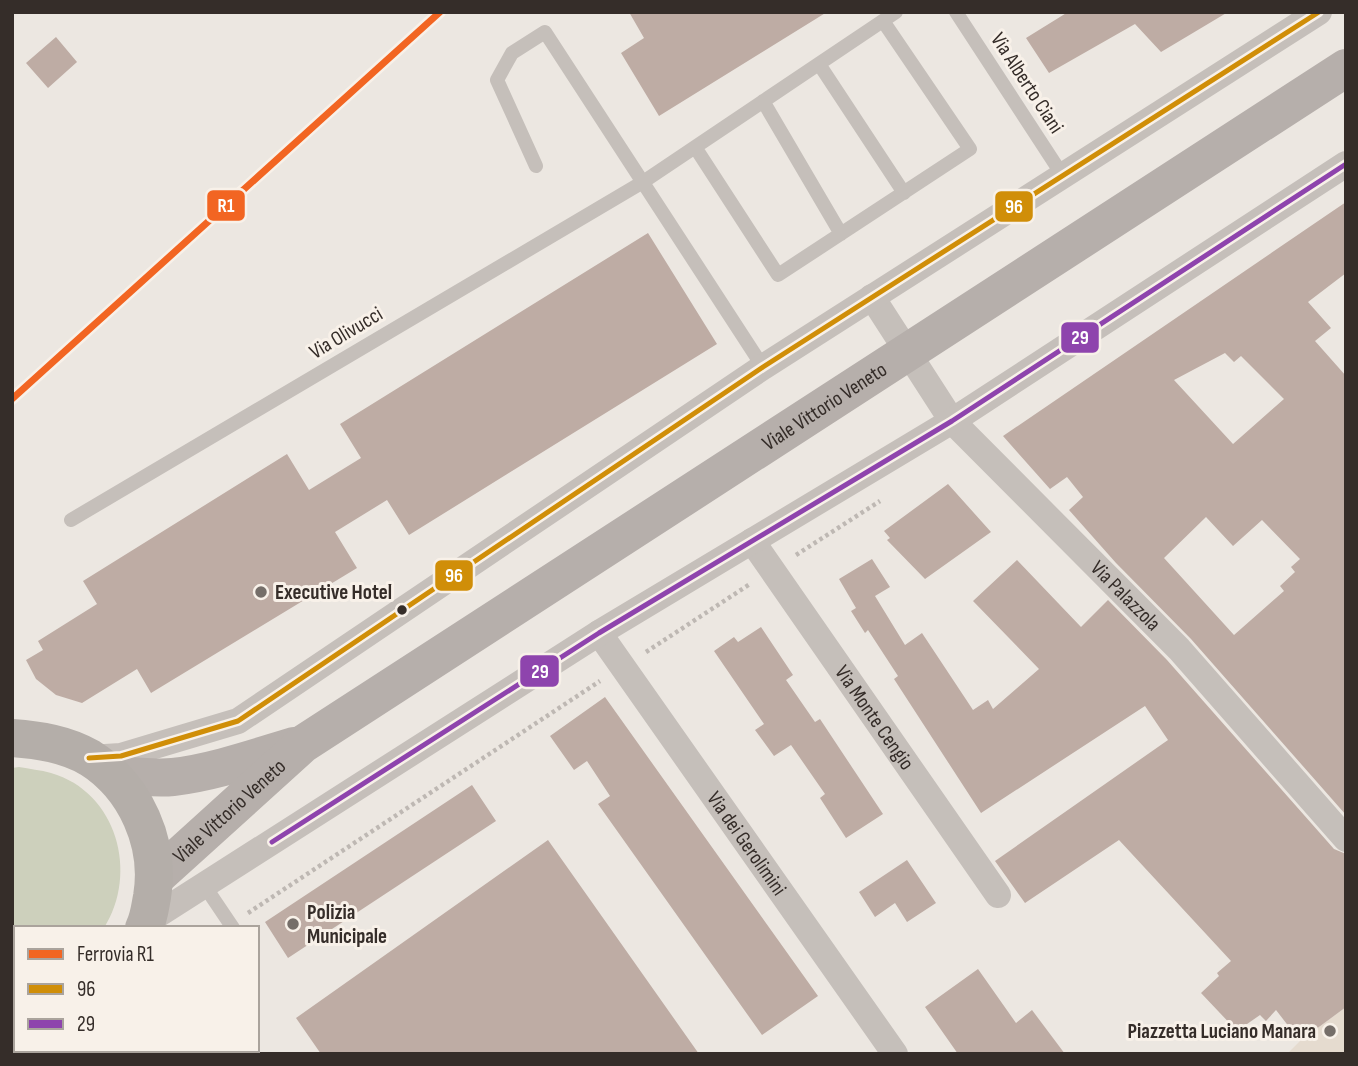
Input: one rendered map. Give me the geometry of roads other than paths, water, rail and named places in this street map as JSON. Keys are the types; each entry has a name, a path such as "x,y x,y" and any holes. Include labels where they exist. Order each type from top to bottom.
{"main road":[{"name":"Viale Vittorio Veneto","path":"155,878 303,744 1346,68"},
{"path":"12,738 52,742 101,767 136,806 151,841 155,878 146,924"},
{"name":"Viale Vittorio Veneto","path":"101,767 182,775 216,769 303,744"}],"street":[{"path":"101,767 121,756 237,721 763,367 1319,12"},
{"name":"Viale Vittorio Veneto","path":"146,924 599,633 953,421 1346,164"},
{"name":"Via Palazzola","path":"872,297 953,421 1179,649 1346,839"},
{"name":"Via Monte Cengio","path":"752,541 998,895"},
{"name":"Via dei Gerolimini","path":"599,633 895,1054"}],"lane":[{"name":"Via Olivucci","path":"71,520 643,182 896,12"},
{"name":"Via Alberto Ciani","path":"956,12 1063,176"},
{"path":"695,147 778,275 970,149 883,21"},
{"path":"536,166 497,80 512,53 545,32 763,367"},
{"path":"819,64 904,192"},
{"path":"763,101 841,234"},
{"path":"204,885 232,926"}],"rail line":[{"name":"R1","path":"12,399 440,12"}],"place":[{"name":"Executive Hotel","path":"261,592"},
{"name":"Polizia Municipale","path":"293,924"},
{"name":"Piazzetta Luciano Manara","path":"1330,1031"}]}
